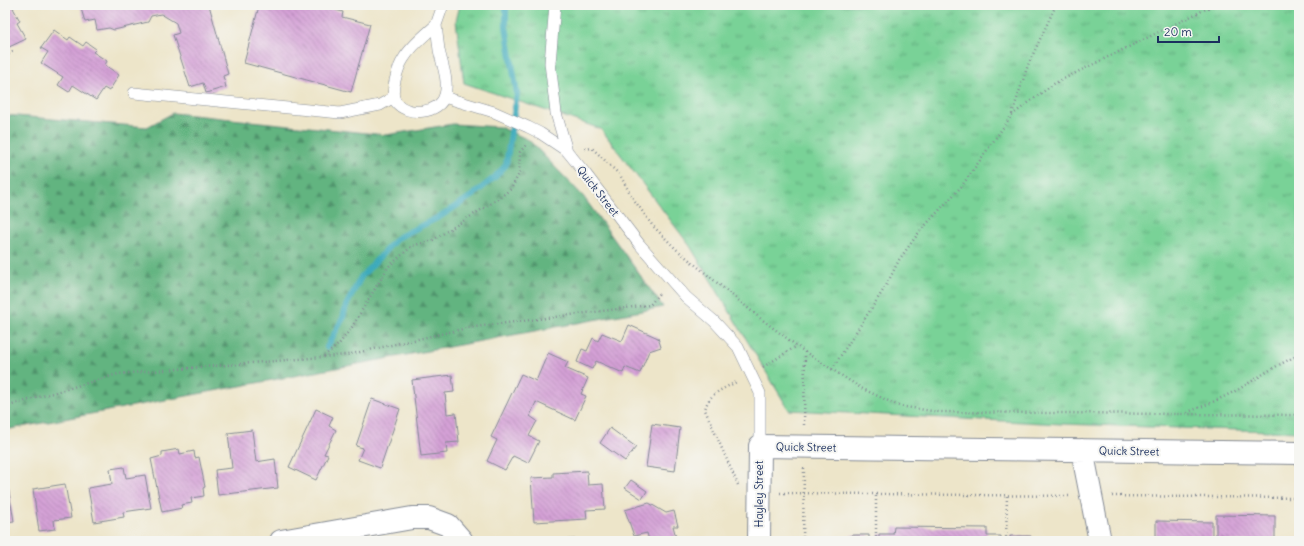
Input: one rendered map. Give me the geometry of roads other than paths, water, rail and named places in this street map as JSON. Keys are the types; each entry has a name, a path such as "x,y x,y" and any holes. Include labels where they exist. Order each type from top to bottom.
{"street":[{"name":"Quick Street","path":"760,446 1299,453"},
{"name":"Hayley Street","path":"759,541 760,446"},
{"path":"1082,450 1100,541"},
{"path":"281,541 412,518 429,518 448,526 462,541"}],"lane":[{"path":"436,25 403,59 395,80 394,97 397,103 403,107 420,112 435,107 441,102 446,88 436,25 443,5"},
{"path":"555,5 550,63 556,113 566,151"},
{"path":"134,93 340,113 380,106 394,97"},
{"name":"Quick Street","path":"444,97 494,112 528,127 540,133 566,151 585,173 640,245 686,297 714,321 738,347 760,393 760,446"}],"waterway":[{"path":"327,347 343,318 346,306 361,277 397,238 441,216 473,195 495,177 506,165 517,94 506,26 506,5"}]}
